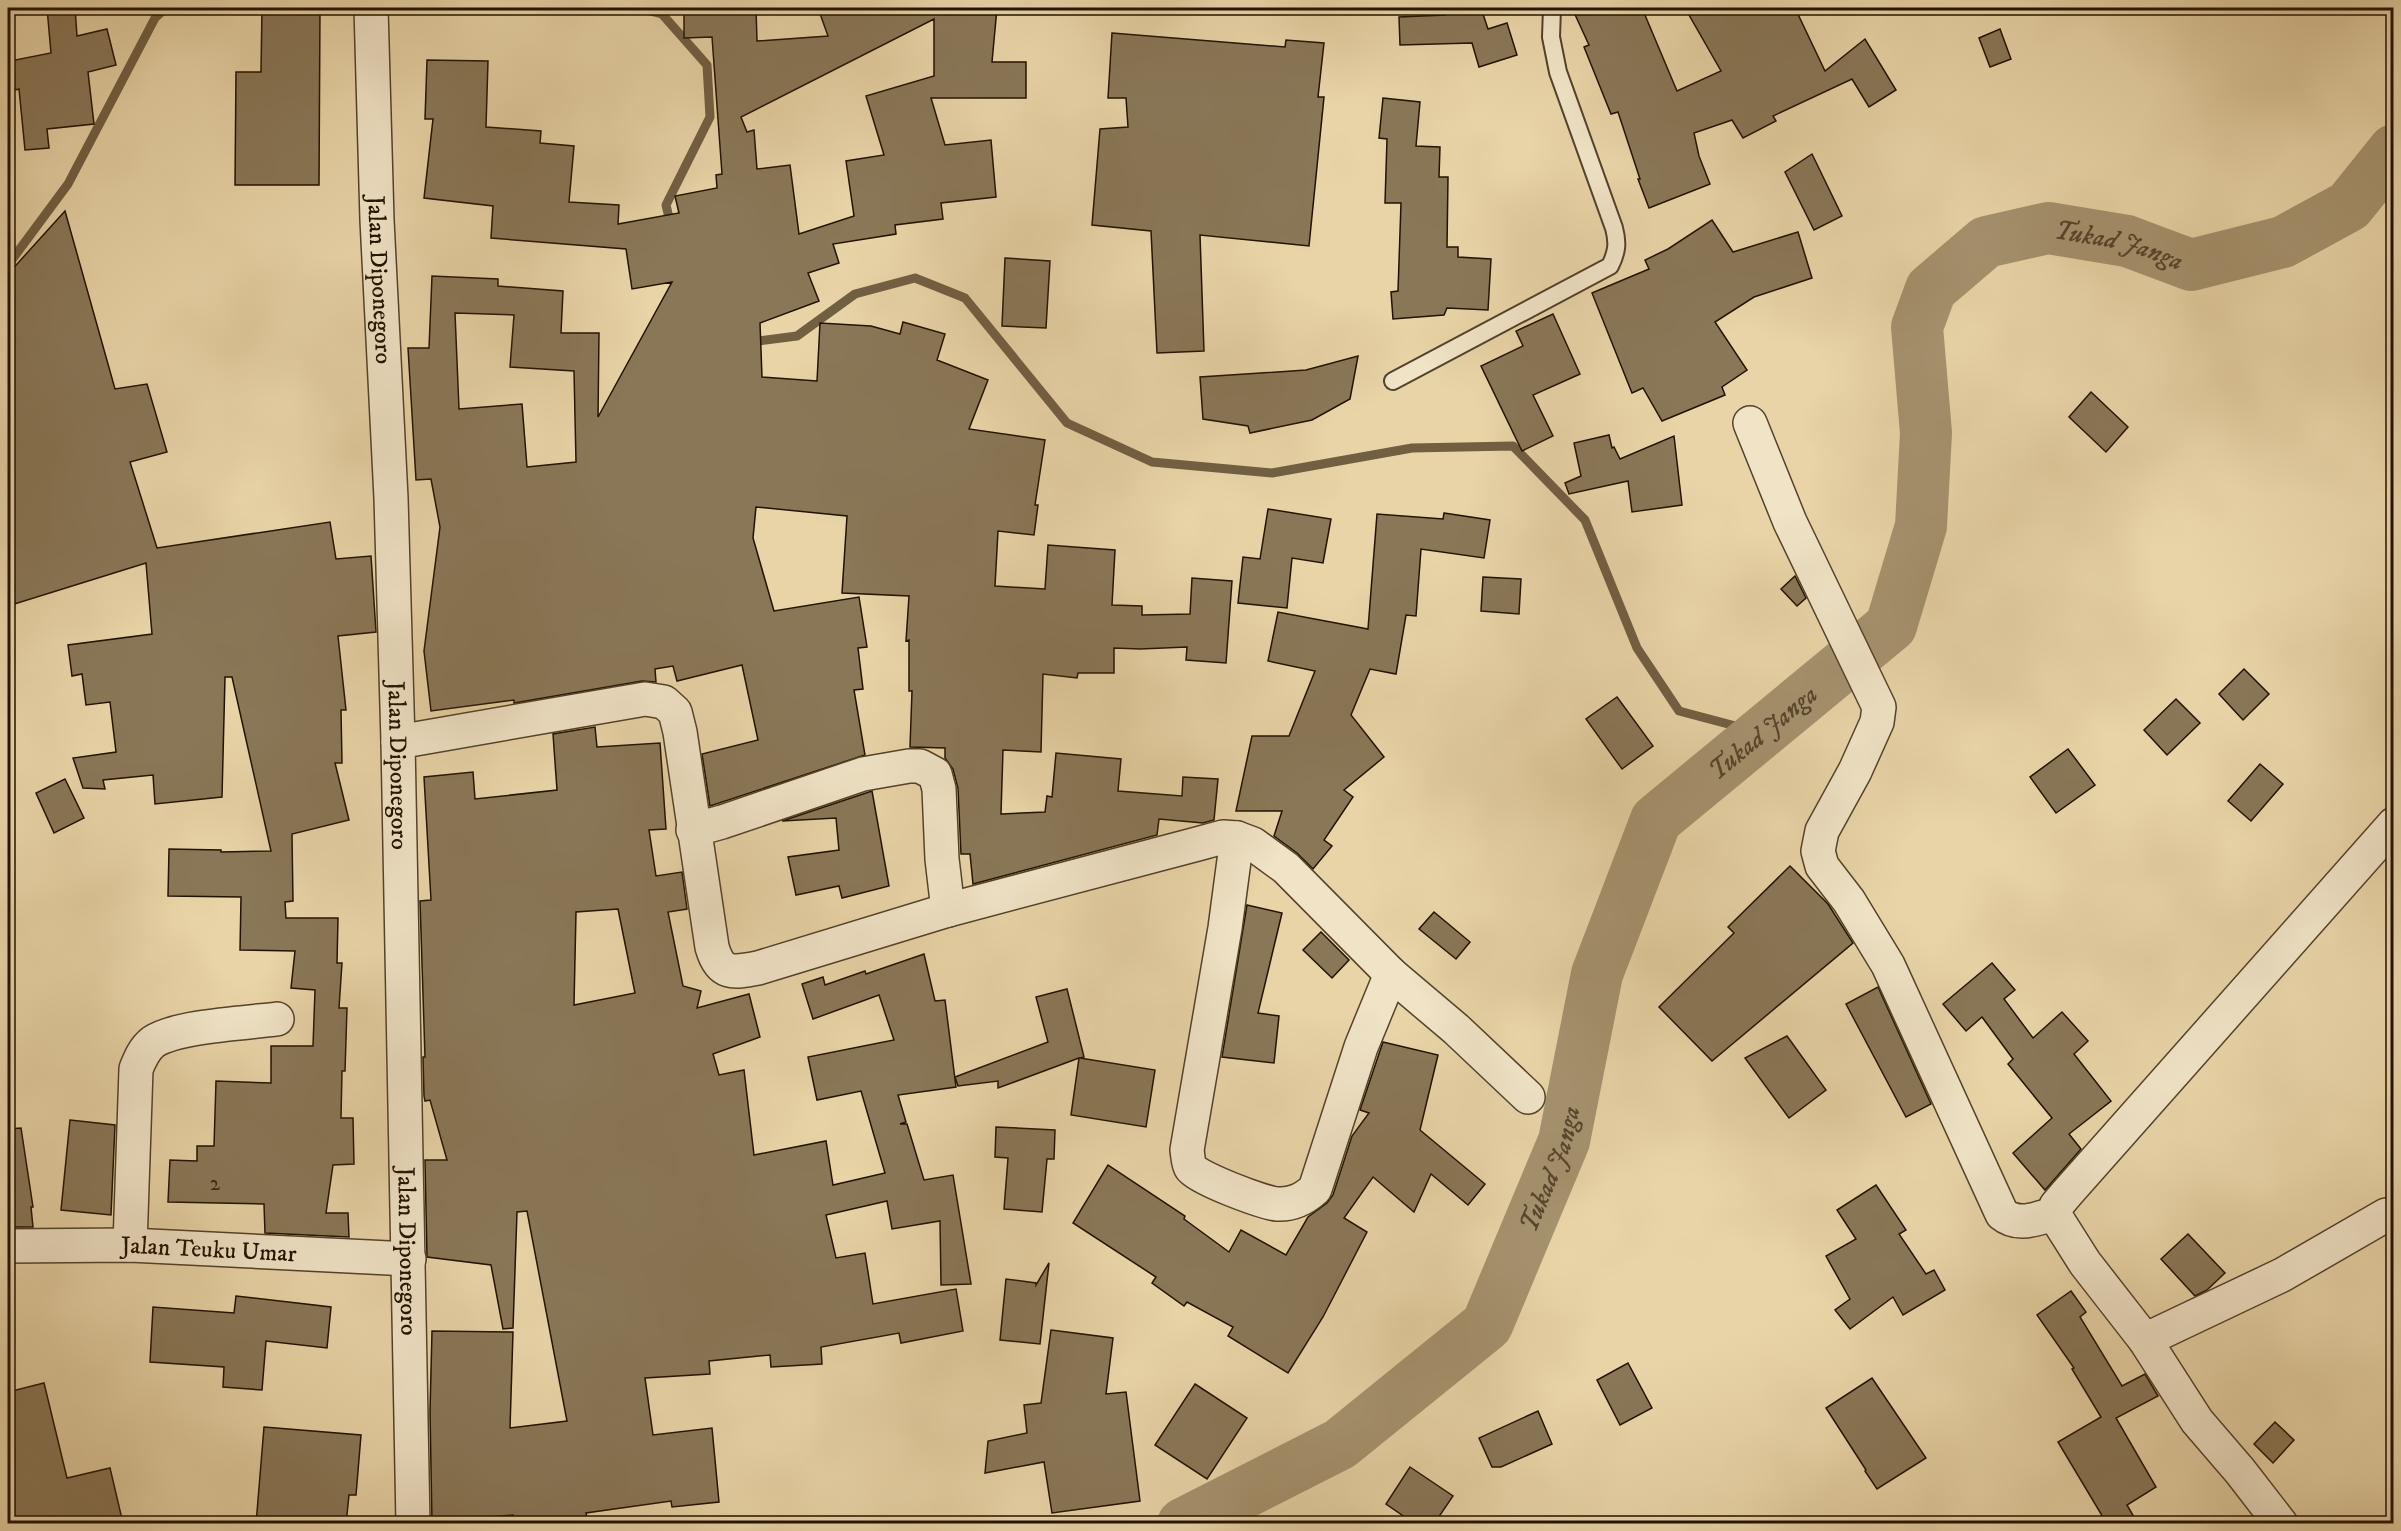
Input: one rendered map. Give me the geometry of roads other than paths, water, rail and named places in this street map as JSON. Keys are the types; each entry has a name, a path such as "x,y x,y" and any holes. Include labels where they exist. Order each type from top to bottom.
{"street":[{"name":"Jalan Diponegoro","path":"372,18 377,220 391,498 398,742 413,1524"},
{"path":"1750,423 1790,522 1879,707 1877,722 1855,771 1822,831 1818,851 1822,866 1848,901 1887,965 2002,1214 2011,1221 2023,1222 2054,1214"},
{"path":"398,742 619,702 657,700 675,712 712,947 716,960 729,971 740,972 758,968 948,910 1223,837 1237,838 1253,844 1286,868 1391,974 1456,1029 1528,1097"},
{"path":"693,830 863,774 920,766 934,774 939,789 942,860 948,910"},
{"path":"2281,1524 2197,1421 2145,1340 2085,1263 2054,1214 2056,1206 2067,1192 2394,824"},
{"path":"1237,838 1221,951 1187,1150 1191,1168 1198,1175 1276,1204 1304,1199 1315,1189 1361,1047 1391,974"},
{"path":"130,1245 136,1070 142,1054 153,1042 172,1034 277,1018"},
{"path":"2145,1340 2282,1275 2386,1215 2394,1214"},
{"name":"Jalan Teuku Umar","path":"8,1246 130,1245 409,1259"}],"lane":[{"path":"1393,381 1610,266 1616,255 1617,242 1614,228 1558,72 1551,37 1552,8"}],"waterway":[{"path":"8,265 68,184 155,18 166,8"},
{"path":"638,8 662,14 707,65 710,117 666,205 671,226"},
{"name":"Tukad Janga","path":"1183,1524 1340,1444 1487,1325 1564,1141 1597,974 1656,820 1891,626 1921,526 1926,433 1917,327 1931,289 1986,242 2048,228 2127,241 2191,265 2283,242 2349,206 2394,150"},
{"path":"749,340 751,342 797,336 855,294 915,278 965,298 1067,423 1152,462 1272,473 1412,448 1513,446 1585,520 1637,648 1679,711 1762,733"}]}
